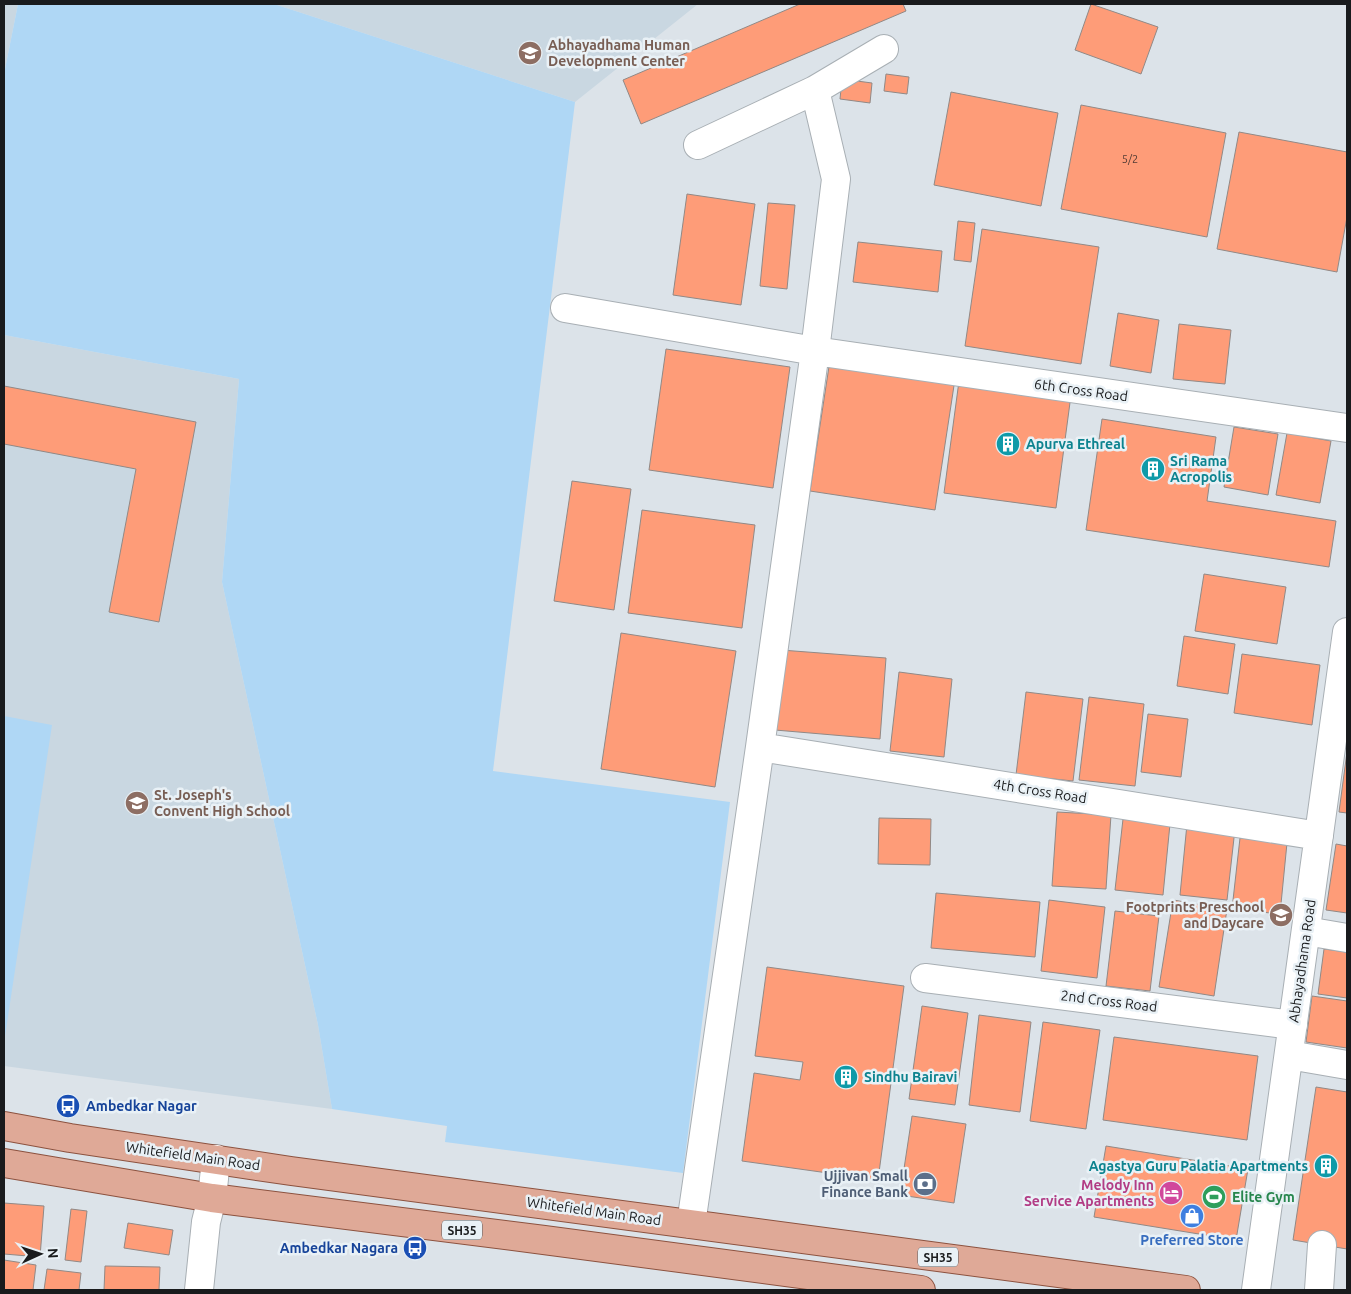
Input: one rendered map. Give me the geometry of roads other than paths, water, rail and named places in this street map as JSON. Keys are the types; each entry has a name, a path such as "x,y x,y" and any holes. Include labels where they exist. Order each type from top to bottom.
{"main road":[{"name":"Whitefield Main Road","path":"4,1126 70,1138 301,1172 1186,1290"},
{"name":"SH35","path":"4,1163 212,1198 544,1240 806,1283 921,1290"}],"street":[{"path":"698,146 815,90 884,49"},
{"path":"691,1224 815,351 836,179 815,90"},
{"name":"6th Cross Road","path":"565,308 815,351 1347,428"},
{"name":"Abhayadhama Road","path":"1256,1290 1319,836 1341,720 1347,632"},
{"name":"4th Cross Road","path":"760,747 1319,836"},
{"path":"1306,931 1347,938"},
{"name":"2nd Cross Road","path":"925,978 1293,1025"},
{"path":"1289,1055 1347,1065"},
{"path":"199,1290 206,1222 212,1198 216,1159"},
{"path":"1319,1290 1322,1245"}],"place":[{"name":"Abhayadhama Human Development Center","path":"530,53"},
{"name":"Apurva Ethreal","path":"1008,444"},
{"name":"Sri Rama Acropolis","path":"1153,469"},
{"name":"St. Joseph's Convent High School","path":"137,803"},
{"name":"Footprints Preschool and Daycare","path":"1281,915"},
{"name":"Sindhu Bairavi","path":"846,1077"},
{"name":"Ambedkar Nagar","path":"68,1106"},
{"name":"Agastya Guru Palatia Apartments","path":"1326,1166"},
{"name":"Ujjivan Small Finance Bank","path":"925,1184"},
{"name":"Melody Inn Service Apartments","path":"1171,1193"},
{"name":"Elite Gym","path":"1214,1197"},
{"name":"Preferred Store","path":"1192,1216"},
{"name":"Ambedkar Nagara","path":"415,1248"}]}
